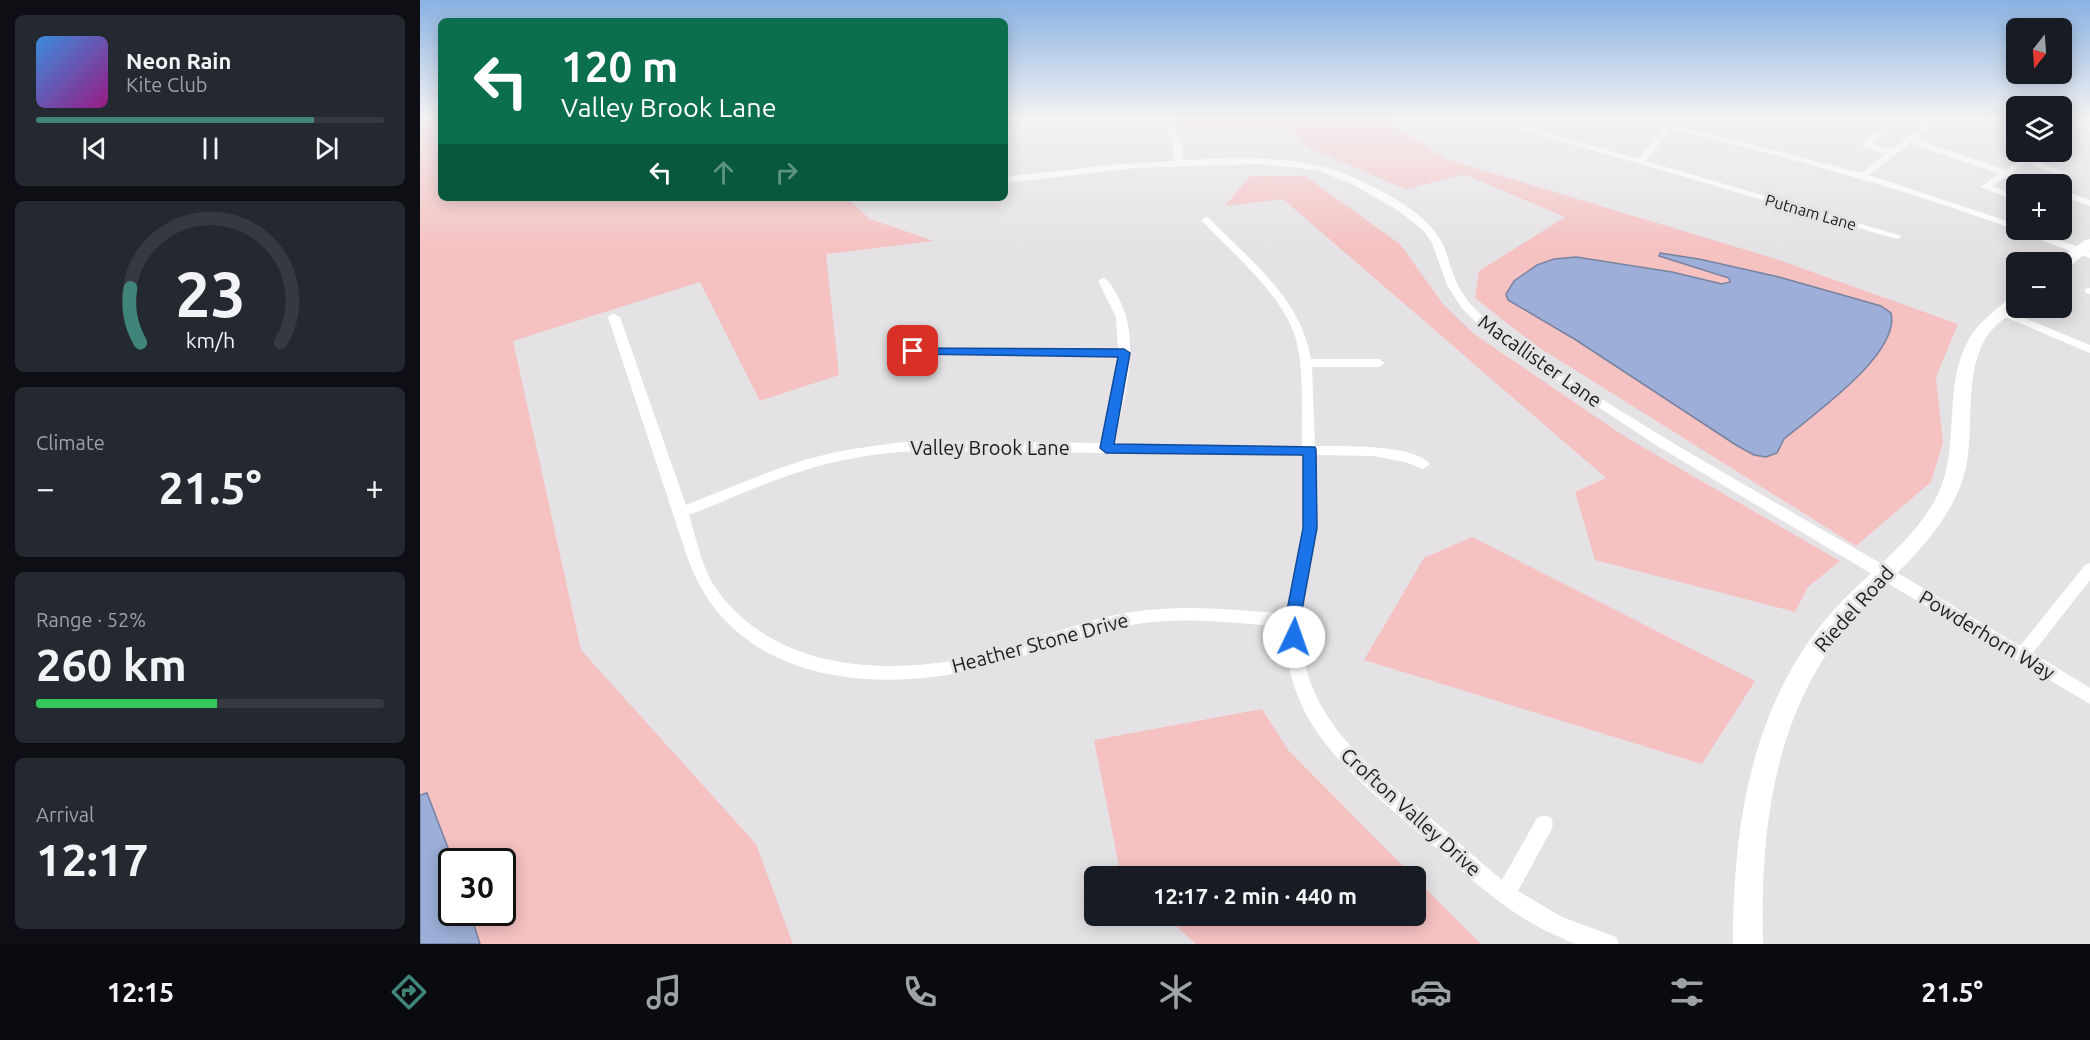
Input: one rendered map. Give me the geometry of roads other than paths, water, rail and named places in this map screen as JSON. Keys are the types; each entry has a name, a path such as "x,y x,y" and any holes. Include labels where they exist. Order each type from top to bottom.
{"street":[{"name":"Macallister Lane","path":"1008,180 1111,166 1261,161"},
{"name":"Macallister Lane","path":"1267,161 1304,165 1336,173 1415,219 1431,234 1441,251 1452,287 1481,321 1495,332 1616,413 1884,573"},
{"name":"Putnam Lane","path":"1641,161 1897,236"},
{"path":"1809,161 1935,197 2006,223"},
{"path":"1864,175 1882,161"},
{"path":"1971,161 2009,174"},
{"path":"2006,194 1985,187 2023,161"},
{"path":"2028,161 2064,173 2062,174"},
{"path":"2072,197 2090,203"},
{"name":"Crofton Valley Drive","path":"1206,220 1284,305 1298,329 1306,363 1310,450 1310,528 1293,621 1298,673 1309,703 1348,758 1505,895 1561,927 1609,944"},
{"path":"2054,240 2086,250"},
{"path":"2072,259 2086,250"},
{"path":"1103,281 1124,323 1124,353 1106,448"},
{"name":"Riedel Road","path":"1748,944 1749,846 1758,797 1774,734 1787,700 1810,658 1838,621 1919,538 1938,513 1957,471 1962,445 1965,375 1970,355 1983,332 2006,309"},
{"name":"Heather Stone Drive","path":"614,316 707,587 742,631 769,647 798,659 828,666 859,672 890,673 949,668 1005,655 1094,627 1133,618 1195,614 1293,621"},
{"path":"2032,318 2090,349"},
{"path":"913,351 1124,353"},
{"path":"1306,363 1379,363"},
{"name":"Valley Brook Lane","path":"681,513 795,468 859,452 916,446 1310,450 1390,453 1423,464"},
{"path":"2022,655 2090,569"},
{"name":"Powderhorn Way","path":"1884,573 2090,697"},
{"path":"1505,895 1544,824"}],"water":[{"path":"1660,253 1699,259 1779,277 1881,306 1891,313 1890,329 1882,347 1869,365 1832,400 1784,439 1777,453 1766,457 1754,455 1576,340 1508,300 1506,294 1514,281 1537,265 1554,259 1576,257 1672,272 1722,284 1730,282 1729,278 1659,256"},
{"path":"427,793 448,848 438,848 438,926 474,926 480,944 420,944 420,795"}]}
